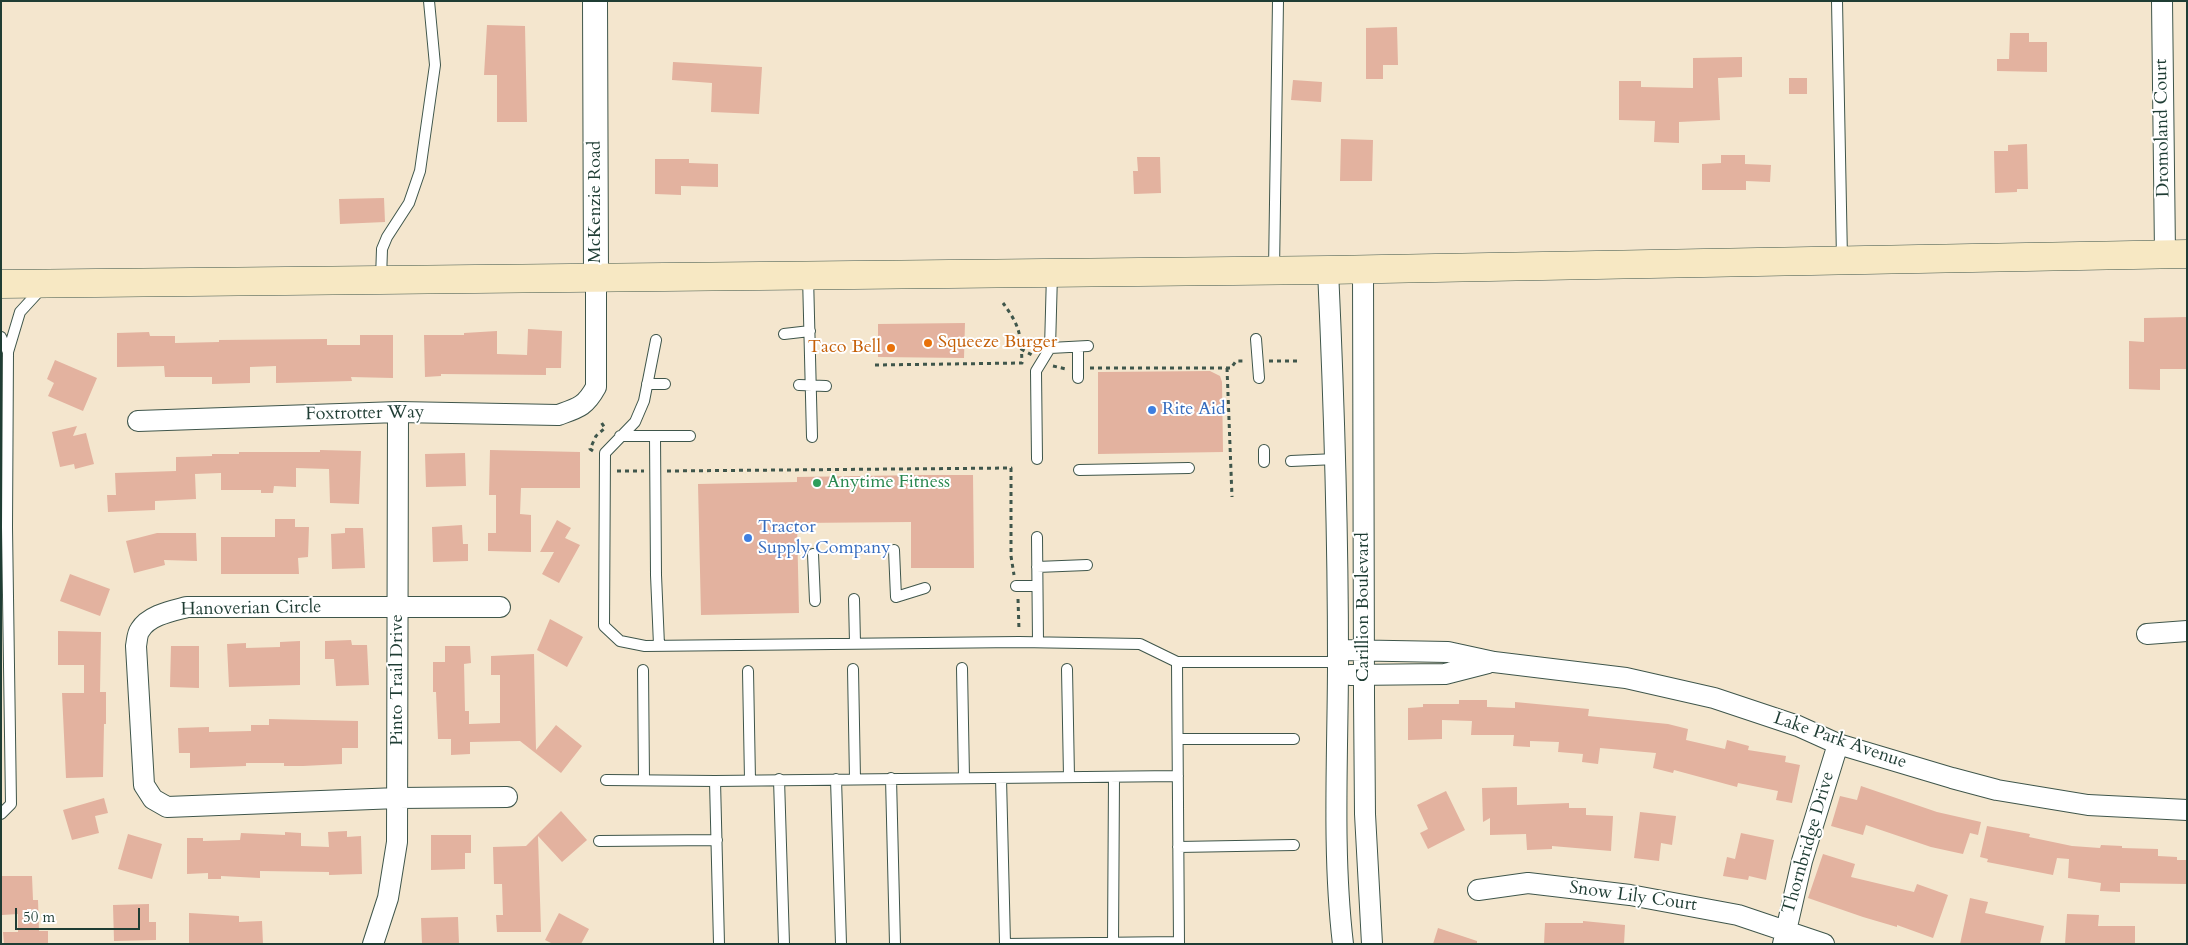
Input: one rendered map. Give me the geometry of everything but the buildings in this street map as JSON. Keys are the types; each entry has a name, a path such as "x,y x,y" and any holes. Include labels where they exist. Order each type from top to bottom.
{"main road":[{"path":"1,284 1274,271 2176,254"}],"street":[{"name":"McKenzie Road","path":"588,401 596,386 595,1"},
{"name":"Dromoland Court","path":"2162,1 2176,254"},
{"name":"Carillion Boulevard","path":"1364,269 1365,814 1372,944"},
{"name":"Carillion Boulevard","path":"1328,270 1336,459 1337,802 1340,917 1343,944"},
{"name":"Foxtrotter Way","path":"138,421 398,412 558,415 579,408 588,401"},
{"name":"Pinto Trail Drive","path":"373,944 393,874 397,842 398,412"},
{"name":"Hanoverian Circle","path":"500,607 187,607 164,613 150,621 140,630 136,646 144,785 153,799 167,806 398,798 507,797"},
{"path":"2147,634 2187,631"},
{"name":"Lake Park Avenue","path":"1338,662 1364,650 1448,652 1494,662 1589,673 1669,687 1714,698 1798,726 1838,744 1952,778 2024,795 2088,805 2187,810"},
{"name":"Lake Park Avenue","path":"1338,662 1364,675 1445,674 1494,662"},
{"name":"Thornbridge Drive","path":"1784,938 1802,861 1838,744"},
{"name":"Snow Lily Court","path":"1478,890 1528,882 1630,895 1738,914 1784,938 1824,944"}],"lane":[{"path":"381,280 382,249 387,236 409,202 420,171 435,65 429,1"},
{"path":"1274,271 1278,1"},
{"path":"1837,1 1842,260"},
{"path":"1037,459 1036,372 1050,348 1052,273"},
{"path":"808,276 812,437"},
{"path":"1,814 12,804 4,527 4,399 8,352 20,312 46,284"},
{"path":"784,334 810,331"},
{"path":"1,337 8,352"},
{"path":"1256,339 1259,378"},
{"path":"656,340 644,401 635,422 605,453 604,626 620,642 659,645 1020,642 1140,644 1177,662 1338,662"},
{"path":"1050,348 1083,346 1078,373"},
{"path":"647,384 665,384"},
{"path":"799,385 826,386"},
{"path":"1025,388 1036,388"},
{"path":"620,436 690,436"},
{"path":"655,436 656,575 659,645"},
{"path":"1025,437 1036,437"},
{"path":"1264,450 1264,462"},
{"path":"1292,461 1336,459"},
{"path":"1079,470 1189,468"},
{"path":"1037,537 1038,642"},
{"path":"894,550 896,597 925,588"},
{"path":"814,554 815,601"},
{"path":"1037,568 1087,565"},
{"path":"1016,586 1037,586"},
{"path":"854,599 855,643"},
{"path":"1001,778 1005,944 1179,943 1177,662"},
{"path":"962,668 964,778"},
{"path":"852,669 855,779"},
{"path":"1067,669 1069,777"},
{"path":"643,670 644,780"},
{"path":"748,671 750,780"},
{"path":"1178,739 1294,739"},
{"path":"606,780 715,781 1178,776"},
{"path":"1113,943 1114,777"},
{"path":"891,778 895,944"},
{"path":"779,779 784,944"},
{"path":"836,779 841,944"},
{"path":"715,781 719,944"},
{"path":"598,841 716,840"},
{"path":"1178,847 1294,846"}],"path":[{"path":"875,365 1022,363 1021,333 1017,321 1003,303"},
{"path":"1022,349 1058,369 1078,373 1231,368 1236,361 1301,361"},
{"path":"1228,368 1232,497"},
{"path":"601,422 605,428 596,436 590,449 615,461 615,471 1011,468 1011,556 1019,605 1020,642"}],"place":[{"name":"Squeeze Burger","path":"928,343"},
{"name":"Taco Bell","path":"891,348"},
{"name":"Rite Aid","path":"1152,410"},
{"name":"Anytime Fitness","path":"817,483"},
{"name":"Tractor Supply Company","path":"748,538"}]}
